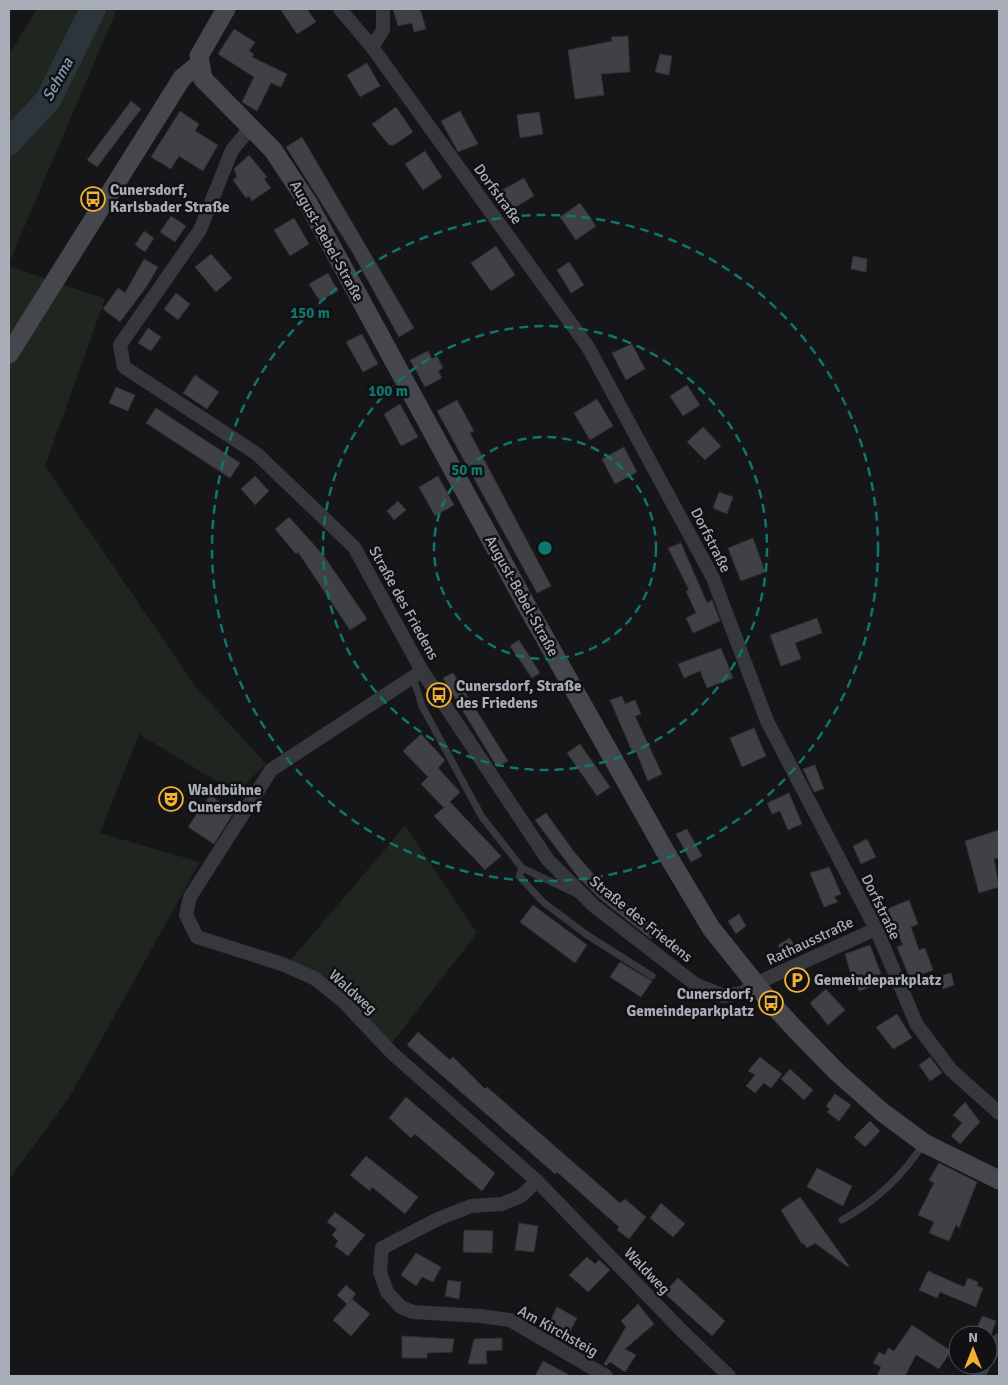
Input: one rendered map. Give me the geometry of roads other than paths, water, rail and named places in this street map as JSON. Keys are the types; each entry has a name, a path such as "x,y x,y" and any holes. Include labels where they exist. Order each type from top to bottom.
{"main road":[{"path":"9,354 182,78 199,64 201,49 226,9"},
{"name":"August-Bebel-Straße","path":"199,64 203,79 252,126 273,150 308,204 528,608 670,860 711,928 757,983 771,1003 837,1072 882,1112 924,1143 999,1180"}],"street":[{"name":"Dorfstraße","path":"340,9 372,47 588,347 713,578 767,721 876,929 917,1025 951,1070 999,1113"},
{"path":"372,47 382,30 384,9"},
{"name":"Straße des Friedens","path":"252,126 232,150 200,230 120,345 124,367 257,454 354,547 418,674 548,860 586,898 695,984 724,996 742,993 757,983"},
{"name":"Waldweg","path":"418,674 270,770 190,897 186,915 197,937 282,964 314,978 343,1001 392,1053 537,1181 682,1331 729,1376"},
{"name":"Rathausstraße","path":"757,983 876,929"},
{"name":"Am Kirchsteig","path":"537,1181 521,1196 502,1204 471,1206 391,1241 382,1248 380,1272 387,1292 401,1307 413,1312 481,1316 510,1320 606,1376"}],"lane":[{"path":"418,674 422,706 482,817 522,868 586,898"},
{"path":"522,868 519,876 543,902 588,935 652,976"},
{"path":"842,1220 866,1206 909,1167 924,1143"}],"waterway":[{"name":"Sehma","path":"9,142 48,100 93,9"}],"place":[{"name":"Cunersdorf, Karlsbader Straße","path":"93,199"},
{"name":"Cunersdorf, Straße des Friedens","path":"439,695"},
{"name":"Waldbühne Cunersdorf","path":"171,799"},
{"name":"Gemeindeparkplatz","path":"797,980"},
{"name":"Cunersdorf, Gemeindeparkplatz","path":"771,1003"}]}
